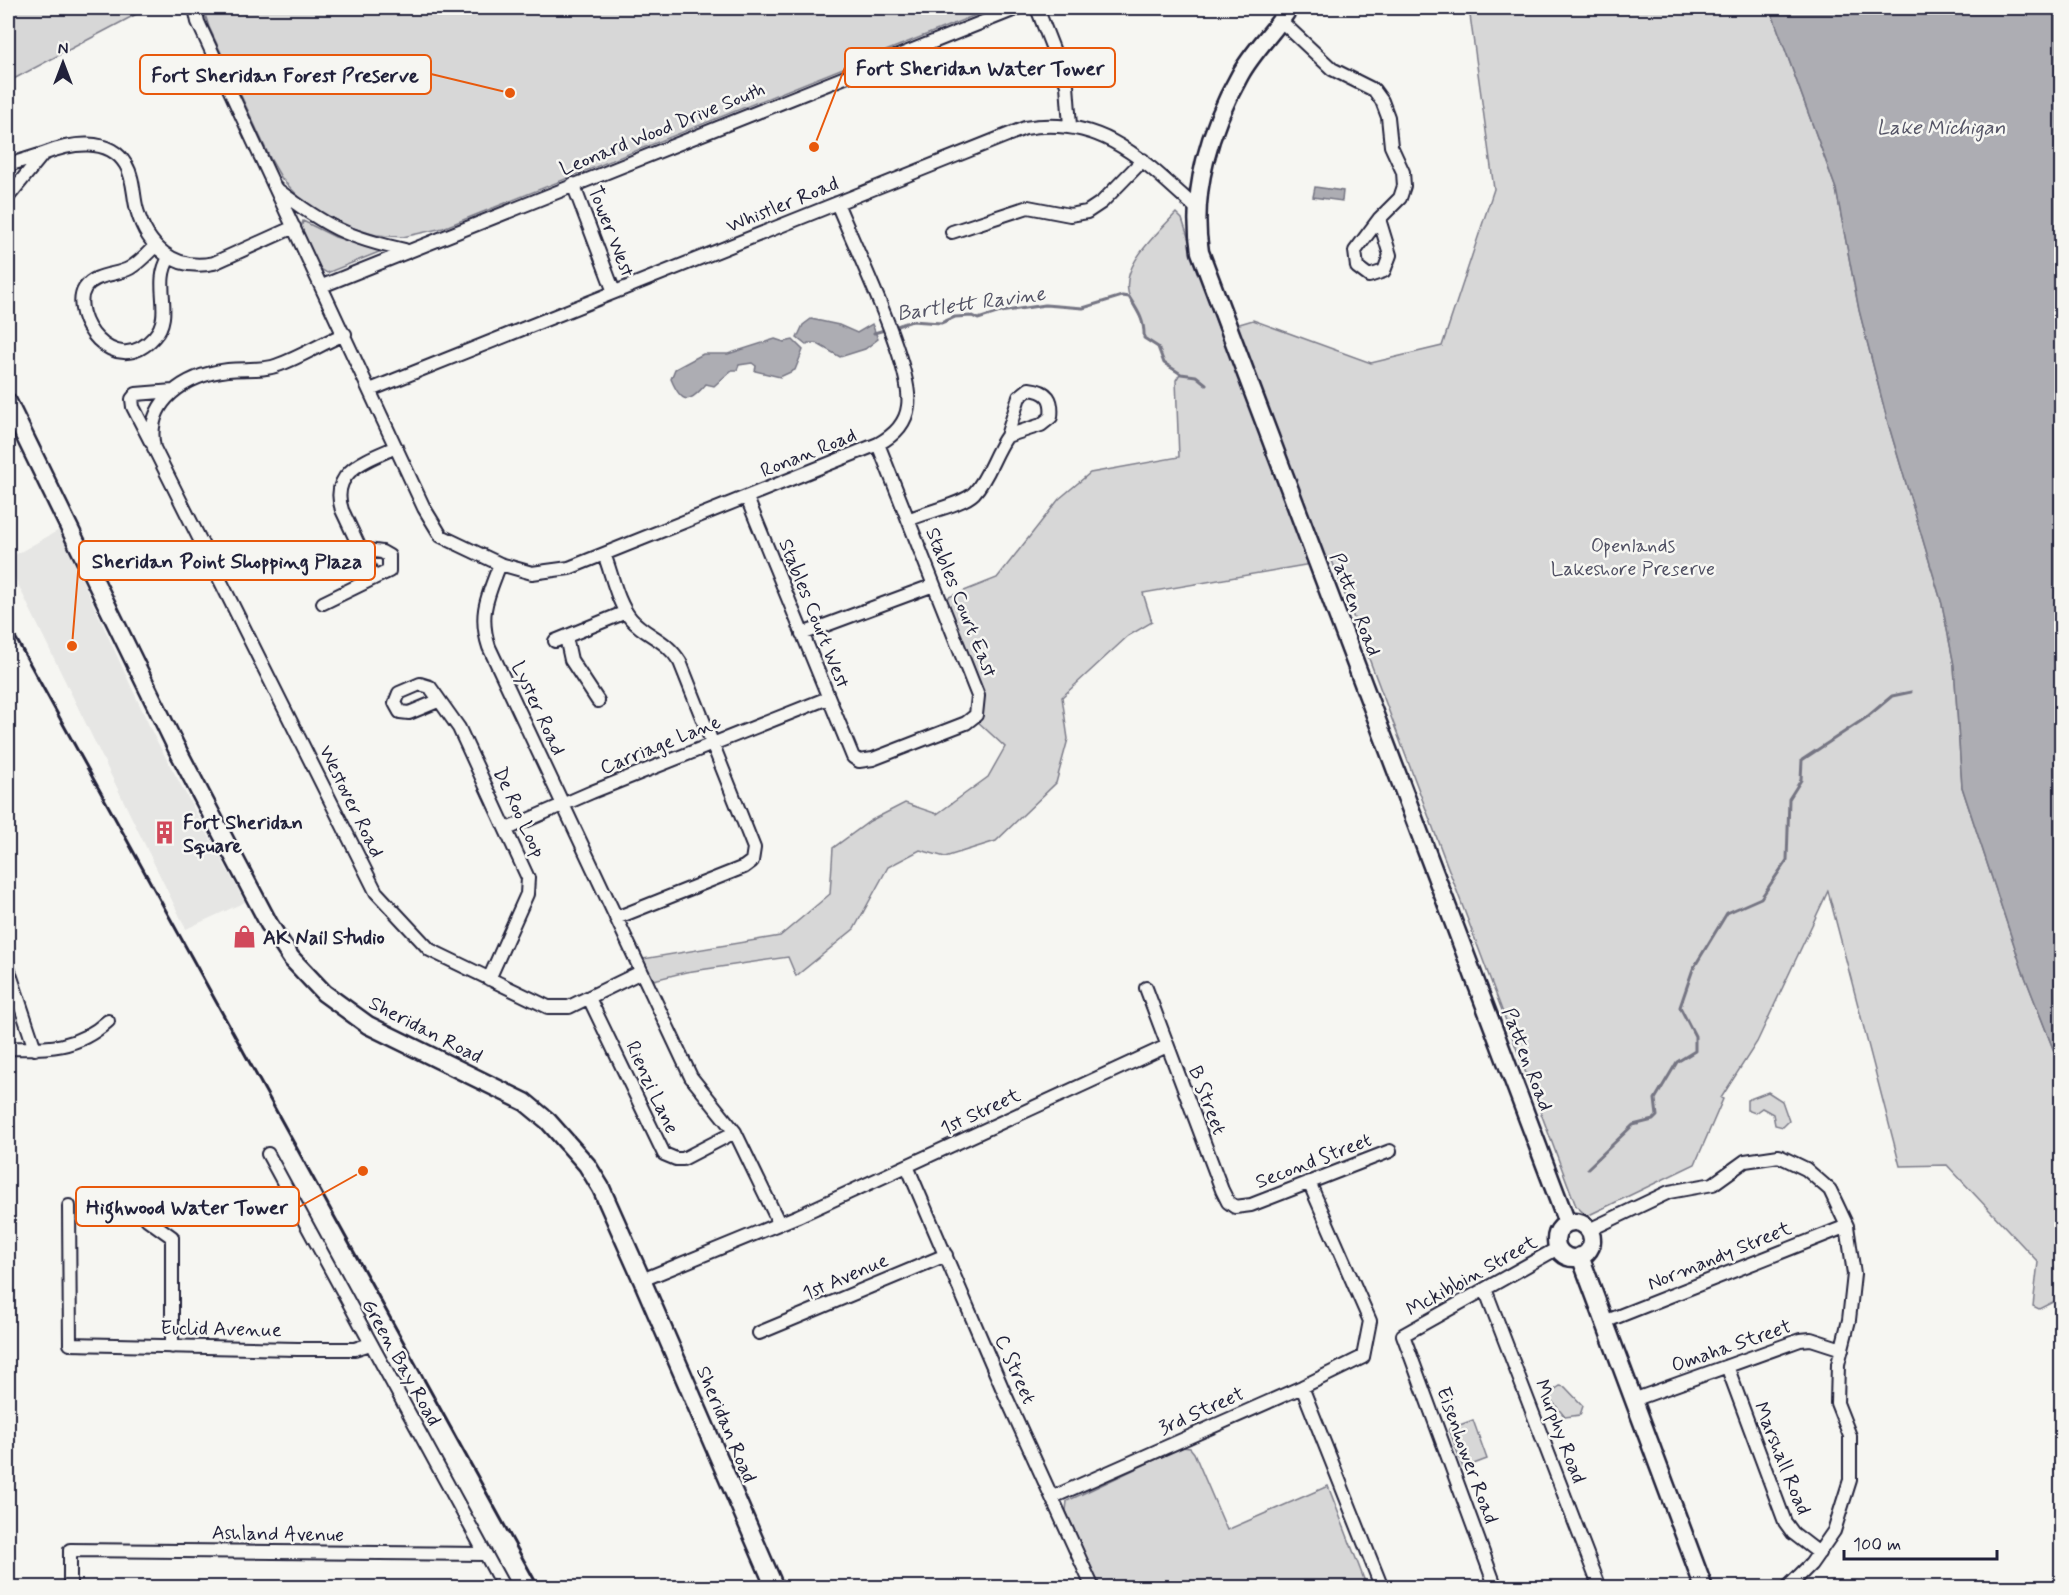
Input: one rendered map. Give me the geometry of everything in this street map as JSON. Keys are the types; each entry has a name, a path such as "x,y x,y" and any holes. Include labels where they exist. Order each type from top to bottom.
{"street":[{"path":"195,8 198,22 424,508 441,536 500,564"},
{"name":"Leonard Wood Drive South","path":"322,286 405,250 1018,8"},
{"path":"1036,8 1067,84 1070,126"},
{"path":"1285,14 1332,69 1362,81 1374,90 1382,101 1388,117 1391,146 1403,172 1404,186 1400,198 1379,219"},
{"name":"Patten Road","path":"1285,14 1240,74 1217,124 1206,157 1196,208 1200,252 1567,1223"},
{"name":"Whistler Road","path":"370,390 1025,128 1070,126 1106,137 1143,160 1196,208"},
{"path":"8,165 75,145 99,146 112,150 127,167 141,222 155,246 169,258 192,265 214,263 294,227"},
{"path":"8,197 43,154"},
{"path":"952,232 1028,207 1070,215 1087,212 1102,202 1143,160"},
{"name":"Tower West","path":"573,184 614,292"},
{"path":"276,189 316,220 339,232 362,241 405,250"},
{"name":"Ronan Road","path":"500,564 532,573 569,568 878,444 900,428 907,412 908,384 899,354 837,203"},
{"path":"155,246 130,268 99,277 85,288 82,295 83,312 97,339 104,347 124,352 145,345 155,336 164,316 161,275 169,258"},
{"name":"Westover Road","path":"154,448 152,423 163,399 195,378 213,373 276,366 345,334"},
{"name":"Westover Road","path":"174,391 136,394 132,399 133,407 375,892 430,950 548,1007 569,1007 641,972"},
{"name":"Sheridan Road","path":"8,402 176,747 269,924 291,958 324,993 368,1025 512,1095 548,1121 587,1165 601,1188 642,1280 775,1587"},
{"path":"908,520 973,495 996,451 1007,436"},
{"name":"Stables Court East","path":"846,744 849,752 859,761 873,759 966,723 976,715 978,706 978,696 878,444"},
{"path":"374,578 339,501 339,487 352,468 396,447"},
{"name":"Stables Court West","path":"747,498 846,744"},
{"path":"323,603 389,571 389,556 382,552 360,549"},
{"path":"604,554 626,612 632,620 674,652 749,835 754,855 744,867 616,918"},
{"name":"Lyster Road","path":"500,564 483,609 484,633 562,805 691,1077 735,1132 779,1223"},
{"path":"802,634 934,585"},
{"path":"598,701 560,639 626,612"},
{"name":"Carriage Lane","path":"507,829 828,698"},
{"name":"De Roo Loop","path":"438,701 459,728 525,869 527,894 489,979"},
{"path":"8,968 35,1049"},
{"name":"B Street","path":"1146,988 1228,1202 1235,1207 1251,1205"},
{"name":"Rienzi Lane","path":"589,998 664,1154 683,1159 735,1132"},
{"path":"8,1048 54,1048 91,1036 108,1021"},
{"name":"1st Street","path":"642,1280 810,1210 1167,1046"},
{"name":"Second Street","path":"1251,1205 1390,1151"},
{"name":"Green Bay Road","path":"268,1154 504,1587"},
{"path":"1589,1230 1670,1192 1713,1184 1745,1161 1779,1156 1806,1169 1830,1190 1847,1226 1854,1274 1849,1320 1838,1364 1837,1403 1850,1436 1850,1480 1834,1531 1819,1553 1787,1587"},
{"name":"C Street","path":"907,1166 1093,1587"},
{"name":"3rd Street","path":"1053,1497 1302,1387 1363,1357 1370,1321 1309,1182"},
{"name":"Euclid Avenue","path":"69,1206 70,1344 355,1349 370,1344"},
{"path":"147,1220 172,1237 172,1347"},
{"path":"1579,1222 1589,1230 1590,1247 1580,1256 1566,1256 1558,1248 1558,1231 1567,1223 1579,1222"},
{"name":"Normandy Street","path":"1604,1322 1847,1226"},
{"name":"Mckibbin Street","path":"1403,1335 1558,1248"},
{"name":"1st Avenue","path":"759,1334 946,1255"},
{"path":"1580,1256 1704,1587"},
{"name":"Murphy Road","path":"1485,1289 1600,1587"},
{"name":"Eisenhower Road","path":"1403,1335 1496,1587"},
{"name":"Omaha Street","path":"1634,1400 1800,1340 1811,1339 1842,1349"},
{"name":"Marshall Road","path":"1726,1366 1785,1522 1793,1533 1819,1553"},
{"path":"1302,1387 1382,1587"},
{"name":"Ashland Avenue","path":"70,1587 70,1550 485,1554"}],"shaded area":[{"path":"59,530 154,736 245,902 186,929 8,564 8,559"}],"green space":[{"path":"8,8 148,8 8,82"},
{"path":"203,8 993,8 443,228 403,237 376,235 326,217 302,200 282,179 209,27"},
{"name":"Openlands Lakeshore Preserve","path":"1469,8 1770,8 1836,189 1859,310 1888,423 1942,604 1954,665 1962,787 2022,969 2061,1069 2061,1298 2039,1309 2033,1306 2038,1262 1947,1165 1900,1166 1828,891 1757,1042 1721,1098 1723,1099 1695,1164 1587,1216 1576,1206 1331,558 1305,565 1143,593 1152,622 1128,636 1062,697 1068,739 1056,783 996,841 945,857 920,850 888,867 854,929 796,976 788,957 686,972 654,980 643,959 780,936 830,894 833,848 870,821 905,803 937,814 988,777 1005,747 977,721 982,714 983,697 944,599 997,578 1059,499 1090,473 1179,457 1176,380 1180,374 1164,363 1158,347 1144,338 1142,322 1128,288 1133,264 1140,253 1176,213 1182,219 1219,330 1253,320 1371,363 1442,346 1494,189"},
{"path":"303,221 335,237 378,249 379,252 327,273 319,268 301,228"},
{"path":"1768,1092 1782,1101 1789,1121 1783,1127 1775,1125 1773,1114 1762,1108 1755,1113 1747,1110 1747,1100"},
{"path":"1560,1386 1565,1387 1583,1406 1580,1415 1565,1417 1551,1400 1551,1392"},
{"path":"1473,1420 1487,1459 1463,1468 1449,1429"},
{"path":"1182,1447 1190,1448 1194,1453 1227,1530 1328,1486 1367,1587 1099,1587 1066,1511 1067,1501"}],"water":[{"name":"Lake Michigan","path":"1770,8 2061,8 2061,1069 2022,969 1962,787 1954,665 1942,604 1888,423 1859,310 1836,189"},
{"path":"1315,187 1343,191 1342,201 1313,197"},
{"path":"811,319 839,325 857,333 872,324 878,339 865,349 840,357 816,343 806,345 797,338 803,325"},
{"path":"775,339 784,342 793,340 803,350 795,370 780,377 755,371 756,366 752,363 739,365 737,370 732,370 714,386 706,384 695,395 686,399 679,394 671,379 675,369 703,354 728,354"}],"waterway":[{"name":"Bartlett Ravine","path":"894,327 912,321 941,323 955,317 972,316 978,319 1000,312 1045,305 1083,308 1122,296 1129,297 1142,321 1144,338 1158,347 1164,363 1181,374 1196,376 1206,384"},
{"name":"Bartlett Ravine","path":"874,333 888,329"},
{"path":"1588,1168 1633,1125 1653,1120 1657,1116 1655,1099 1677,1062 1695,1051 1695,1036 1680,1007 1693,969 1727,913 1761,898 1787,860 1789,799 1801,780 1802,760 1867,717 1892,696 1911,692"}],"railway":[{"path":"8,624 539,1588"}],"place":[{"name":"Fort Sheridan Forest Preserve","path":"510,93"},
{"name":"Fort Sheridan Water Tower","path":"814,147"},
{"name":"Sheridan Point Shopping Plaza","path":"72,646"},
{"name":"Fort Sheridan Square","path":"165,833"},
{"name":"AK Nail Studio","path":"245,937"},
{"name":"Highwood Water Tower","path":"363,1171"}]}
